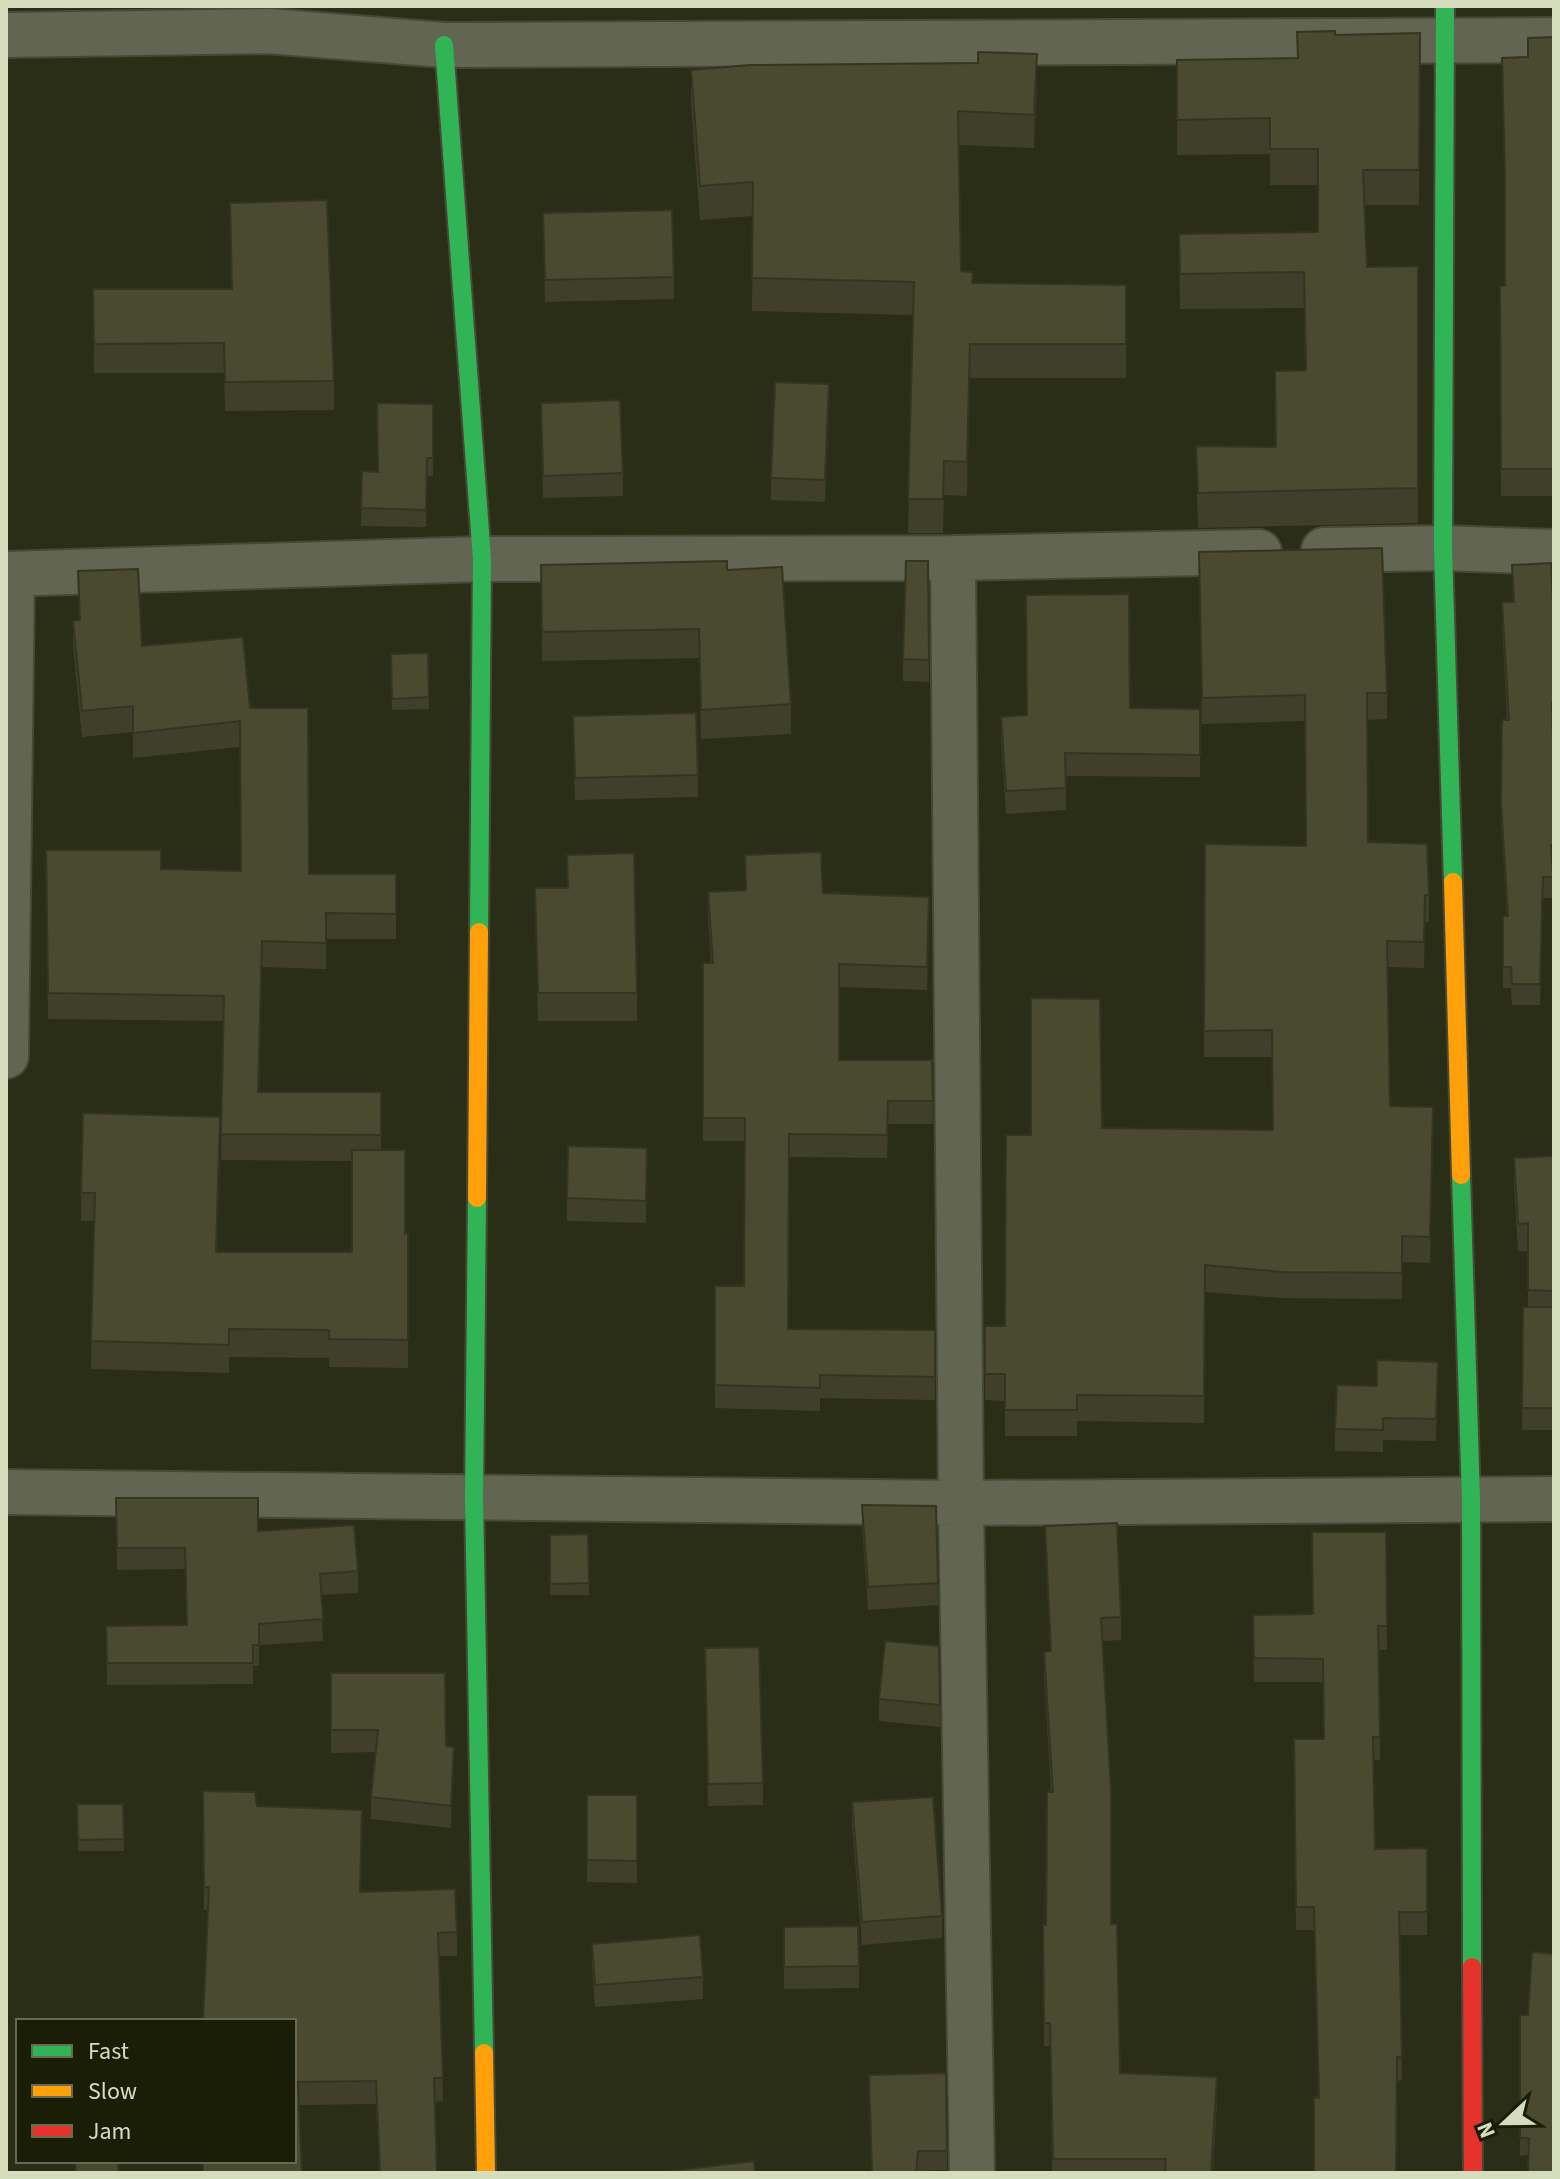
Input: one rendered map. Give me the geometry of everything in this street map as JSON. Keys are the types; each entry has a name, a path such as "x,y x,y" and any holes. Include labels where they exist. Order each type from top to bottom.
{"street":[{"path":"6,35 268,18 444,45 1445,24 1554,40"},
{"path":"1445,24 1443,548 1471,1500 1473,2173"},
{"path":"444,45 482,559 474,1498 486,2173"},
{"path":"6,1056 9,574 482,559 953,558 1443,548 1554,552"},
{"path":"953,558 961,1503 972,2173"},
{"path":"6,1492 961,1503 1554,1499"}],"building":[{"path":"1335,31 1335,35 1420,33 1419,170 1363,170 1367,267 1418,266 1418,488 1198,493 1196,446 1276,447 1275,371 1306,370 1304,272 1180,274 1179,234 1318,232 1318,149 1270,149 1270,118 1177,120 1177,60 1298,58 1297,32"},
{"path":"1554,37 1554,469 1501,469 1500,286 1505,286 1502,58 1528,57 1528,38"},
{"path":"978,52 1037,54 1034,115 958,111 961,271 973,272 972,283 1126,285 1126,344 970,344 967,462 944,461 943,499 908,499 914,282 752,278 753,182 700,186 691,70 750,65 978,63"},
{"path":"327,200 334,381 225,382 224,343 94,344 93,289 232,289 230,203"},
{"path":"672,210 674,277 545,280 543,213"},
{"path":"775,382 829,384 825,480 771,478"},
{"path":"620,400 623,473 543,476 541,403"},
{"path":"377,403 433,404 433,458 427,458 426,510 361,508 362,471 378,472"},
{"path":"1382,548 1387,693 1367,693 1368,842 1427,844 1429,895 1425,895 1424,942 1387,941 1390,1106 1433,1107 1430,1237 1402,1236 1402,1273 1282,1272 1205,1265 1204,1396 1077,1395 1077,1410 1005,1410 1005,1374 985,1374 985,1326 1005,1326 1006,1135 1031,1135 1031,998 1100,999 1102,1128 1273,1130 1272,1030 1204,1031 1205,844 1306,846 1305,695 1202,698 1199,552"},
{"path":"727,561 727,570 782,567 791,704 701,710 699,629 542,632 541,565"},
{"path":"906,561 928,561 929,660 903,659"},
{"path":"1551,563 1554,621 1553,877 1543,877 1540,984 1512,984 1511,967 1503,967 1503,916 1508,916 1501,803 1502,720 1509,720 1502,602 1514,602 1512,565"},
{"path":"138,569 142,646 243,637 250,708 308,708 309,874 396,874 396,914 326,913 326,943 262,941 258,1092 381,1092 381,1135 221,1134 224,996 48,993 46,850 161,850 161,869 241,871 240,721 133,733 133,706 82,711 73,621 80,620 78,571"},
{"path":"1129,594 1130,708 1200,709 1200,755 1065,753 1066,788 1006,791 1001,717 1027,715 1026,595"},
{"path":"428,653 429,697 392,699 391,654"},
{"path":"696,713 698,775 575,778 573,716"},
{"path":"821,852 823,893 929,897 927,967 839,964 839,1060 932,1060 933,1101 888,1101 887,1135 789,1134 788,1329 935,1330 935,1377 820,1375 820,1388 715,1385 715,1286 744,1286 745,1118 703,1118 703,963 713,963 708,892 746,890 745,855"},
{"path":"634,853 637,993 538,993 535,888 568,888 567,855"},
{"path":"83,1113 220,1117 216,1252 352,1252 352,1150 405,1150 408,1340 329,1339 329,1330 229,1329 229,1345 91,1341 95,1193 81,1193"},
{"path":"568,1146 647,1148 646,1201 567,1198"},
{"path":"1554,1156 1554,1291 1528,1290 1528,1223 1518,1224 1514,1158"},
{"path":"1523,1307 1554,1307 1554,1408 1522,1408"},
{"path":"1377,1360 1438,1362 1436,1419 1383,1418 1383,1430 1335,1429 1337,1385 1377,1386"},
{"path":"116,1498 258,1498 258,1531 354,1525 358,1571 320,1574 323,1619 259,1624 259,1645 253,1645 253,1663 107,1663 106,1626 187,1625 185,1548 117,1548"},
{"path":"862,1505 936,1506 938,1583 868,1587"},
{"path":"1117,1523 1121,1617 1101,1618 1111,1788 1111,1924 1117,1924 1120,2073 1217,2077 1211,2173 1165,2173 1166,2159 1053,2159 1050,2023 1044,2023 1047,1792 1053,1792 1044,1652 1051,1651 1045,1526"},
{"path":"1312,1532 1386,1532 1387,1626 1378,1626 1380,1737 1373,1737 1375,1849 1427,1848 1427,1912 1399,1912 1402,2057 1397,2057 1396,2173 1314,2173 1314,2097 1319,2098 1314,1907 1296,1907 1294,1739 1324,1739 1323,1659 1254,1658 1253,1615 1313,1614"},
{"path":"588,1534 589,1583 550,1584 550,1535"},
{"path":"885,1641 939,1646 940,1705 879,1699"},
{"path":"759,1647 763,1783 708,1784 705,1648"},
{"path":"331,1673 445,1673 446,1746 454,1747 451,1806 371,1797 378,1730 331,1730"},
{"path":"203,1791 255,1792 257,1806 362,1810 360,1892 455,1889 457,1932 438,1933 443,2078 434,2078 437,2173 380,2173 376,2081 298,2082 302,2173 203,2173 203,2163 296,2163 296,2019 203,2019 209,1887 204,1887"},
{"path":"587,1795 637,1795 637,1861 587,1860"},
{"path":"933,1797 942,1916 862,1922 852,1802"},
{"path":"77,1804 123,1804 124,1839 78,1840"},
{"path":"858,1926 859,1966 784,1967 784,1927"},
{"path":"700,1935 703,1977 595,1985 592,1944"},
{"path":"1532,1952 1554,1954 1554,2173 1528,2173 1529,2138 1520,2138 1520,2015 1528,2015"},
{"path":"946,2073 947,2151 918,2151 916,2173 872,2173 869,2075"},
{"path":"754,2161 755,2173 654,2173"},
{"path":"75,2163 118,2163 119,2173 76,2173"}],"traffic: fast":[{"path":"1445,6 1443,548 1453,882"},
{"path":"444,45 482,559 479,932"},
{"path":"1461,1175 1471,1500 1472,1967"},
{"path":"477,1198 474,1498 484,2053"}],"traffic: slow":[{"path":"1453,882 1461,1175"},
{"path":"477,1198 479,932"},
{"path":"484,2053 486,2173"}],"traffic: jam":[{"path":"1472,1967 1473,2173"}]}
